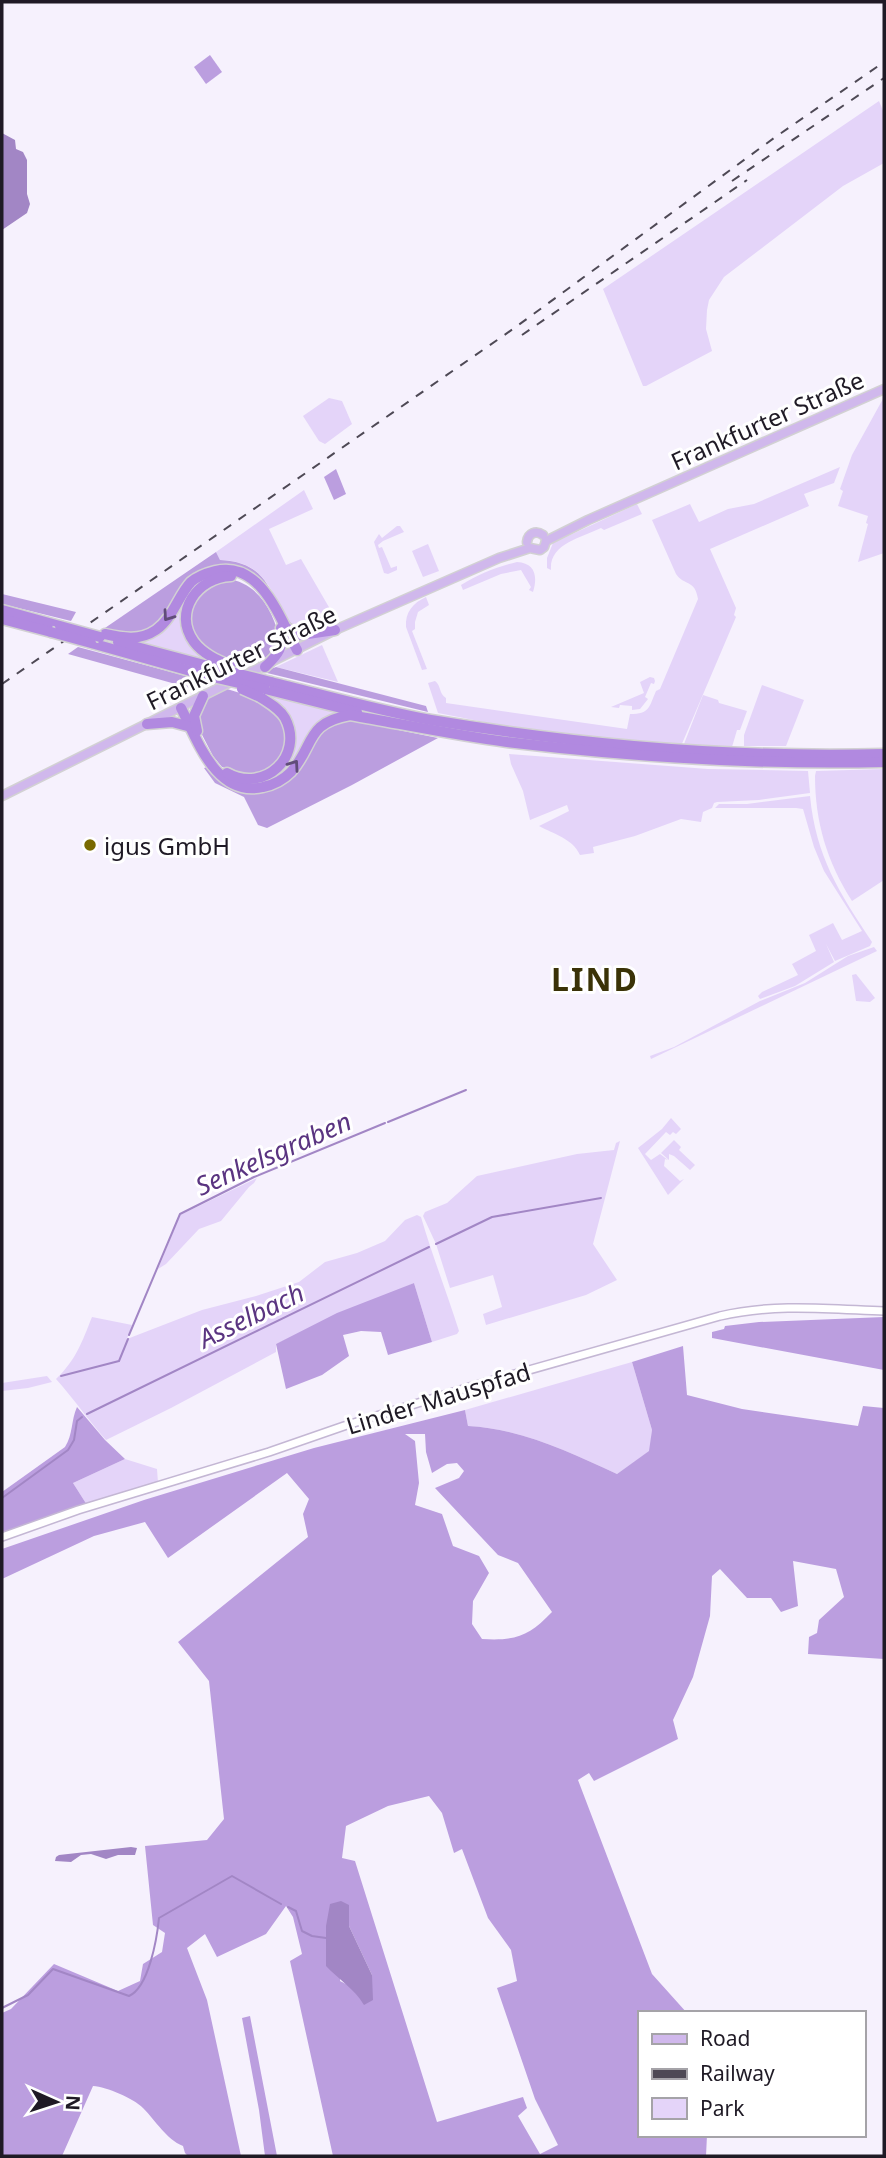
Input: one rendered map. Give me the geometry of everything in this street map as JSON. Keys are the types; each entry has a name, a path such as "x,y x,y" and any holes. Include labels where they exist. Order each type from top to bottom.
{"highway":[{"path":"99,638 138,638 156,630 163,624 185,588 195,579 220,569 234,571 255,580 266,593 295,651"},
{"path":"335,630 301,635 293,633 283,627 260,592 243,579 231,576 220,576 203,584 192,596 187,613 192,640 202,651 265,689 401,724"},
{"path":"2,610 55,629 77,631 99,638 208,676 448,728 605,752 701,760 884,762"},
{"path":"2,619 227,668"},
{"path":"265,667 280,651 283,627"},
{"path":"203,696 194,716 194,729 212,759 230,775 243,780 254,780 267,777 282,763 290,739 284,717 265,689"},
{"path":"183,707 210,764 219,774 244,788 257,788 281,780 290,772 315,732 332,718 350,715 401,724 430,724"},
{"path":"146,724 172,722 194,729"},
{"path":"448,728 688,751 824,756 884,754"}],"main road":[{"name":"Frankfurter Straße","path":"544,538 884,389"},
{"path":"533,533 539,533 544,538 545,545 540,550 529,545 528,537 533,533"},
{"name":"Frankfurter Straße","path":"2,796 335,630 529,545"}],"street":[{"name":"Linder Mauspfad","path":"2,1537 78,1510 476,1385 720,1316 762,1309 791,1308 884,1311"}],"green space":[{"path":"879,101 884,113 884,163 843,186 724,277 709,300 707,310 706,329 712,351 643,386 603,289"},
{"path":"884,397 884,553 858,562 868,516 838,506 843,491 840,489 852,455"},
{"path":"329,398 342,401 352,424 325,444 319,441 303,416"},
{"path":"840,467 834,483 804,494 809,506 710,549 736,608 736,617 681,746 494,724 438,713 428,683 435,681 446,698 446,703 627,729 630,714 645,711 656,691 660,689 698,599 692,585 676,574 652,520 690,504 699,522 728,509 754,504"},
{"path":"304,490 313,509 269,529 286,565 301,559 337,621 304,630 294,627 288,621 271,589 259,574 243,564 220,560 216,552"},
{"path":"637,504 642,514 567,543 555,554 551,570 547,568 547,558 553,543"},
{"path":"397,526 404,532 378,545 379,548 382,547 391,568 397,566 397,570 388,574 384,573 374,542 379,534 382,538"},
{"path":"428,544 439,571 423,577 412,551"},
{"path":"517,562 528,565 534,571 533,592 529,590 531,587 521,570 501,574 463,590 461,585 474,577"},
{"path":"230,574 212,661 132,641 201,578"},
{"path":"426,597 429,605 418,612 415,629 412,631 427,669 422,670 406,622 411,609"},
{"path":"322,645 338,682 276,667"},
{"path":"650,677 655,681 654,684 651,683 645,697 648,699 640,709 632,710 632,706 620,705 619,708 611,707 644,693 640,682"},
{"path":"762,685 804,700 786,746 744,746 744,735"},
{"path":"262,694 346,714 286,773 260,786 230,779"},
{"path":"703,695 747,711 732,747 684,744"},
{"path":"509,754 708,769 808,771 810,793 717,802 703,812 701,822 681,819 635,836 593,847 594,853 580,855 568,841 539,826 569,811 567,805 530,820 523,791"},
{"path":"884,769 884,880 852,901 824,841 817,809 816,771"},
{"path":"810,796 818,838 831,873 872,942 870,946 835,961 826,944 834,962 795,986 760,999 758,996 762,992 798,975 792,964 816,951 809,935 833,923 842,940 862,931 824,871 803,809 715,808 719,804 747,804"},
{"path":"874,947 877,951 651,1059 650,1056 674,1047 760,1001 805,983 848,956"},
{"path":"856,974 875,998 870,1002 856,1001 852,975"},
{"path":"671,1118 681,1129 676,1134 673,1132 670,1135 666,1132 645,1154 651,1160 660,1154 668,1160 665,1159 664,1166 680,1181 684,1179 668,1195 638,1148"},
{"path":"674,1140 681,1147 679,1150 695,1165 690,1170 674,1156 669,1154 669,1160 661,1153"},
{"path":"620,1141 593,1244 617,1280 586,1295 486,1325 483,1314 502,1307 493,1275 450,1288 436,1244 423,1216 425,1212 447,1203 477,1176 577,1154 614,1150 616,1143"},
{"path":"257,1178 221,1221 199,1229 158,1269 180,1215"},
{"path":"417,1215 421,1217 459,1331 457,1334 432,1342 414,1283 276,1344 276,1352 106,1440 56,1379 74,1358 92,1317 132,1325 127,1339 202,1310 299,1282 325,1262 385,1241 405,1220"},
{"path":"632,1362 652,1430 650,1451 617,1474 526,1437 468,1426 465,1410"},
{"path":"47,1376 52,1382 2,1391 2,1383"},
{"path":"125,1459 157,1469 158,1483 87,1505 73,1483"}],"shaded area":[{"path":"210,55 222,72 206,84 194,67"},
{"path":"2,133 15,140 16,149 23,152 27,160 27,194 30,204 27,213 2,230"},
{"path":"336,469 346,494 334,500 324,477"},
{"path":"216,552 220,560 240,563 254,570 264,580 283,614 303,630 290,627 257,578 207,570 169,613 146,632 124,634 102,630"},
{"path":"227,579 238,581 257,593 275,622 280,644 266,657 251,664 227,660 204,647 193,634 190,624 194,604 199,595 216,582"},
{"path":"2,594 76,612 71,621 2,604"},
{"path":"78,647 212,683 197,690 68,654"},
{"path":"276,667 426,706 428,712 263,672"},
{"path":"227,689 267,706 281,720 285,730 284,752 274,766 255,777 222,767 198,727 197,720 207,699"},
{"path":"354,721 438,738 267,828 258,825 244,797 215,783 204,768 208,767 228,785 270,789 318,734 334,722"},
{"path":"414,1283 432,1342 388,1355 381,1332 361,1331 343,1335 349,1356 322,1375 286,1389 276,1344 337,1313"},
{"path":"884,1317 884,1370 712,1338 712,1332 724,1329 725,1326"},
{"path":"683,1346 687,1395 742,1409 858,1426 863,1406 884,1408 884,1659 808,1654 809,1637 817,1633 819,1620 844,1597 836,1569 793,1561 798,1606 781,1612 771,1598 747,1598 720,1569 712,1576 710,1616 693,1677 673,1720 678,1739 594,1781 589,1773 578,1780 652,1974 685,2011 638,2011 638,2137 707,2137 706,2156 333,2156 290,1961 302,1954 293,1917 286,1906 266,1934 217,1957 205,1934 187,1948 207,2000 241,2156 188,2156 183,2146 166,2134 139,2104 105,2088 93,2086 62,2156 2,2156 2,2013 11,2009 54,1964 118,1991 140,1981 143,1964 162,1952 165,1933 153,1925 145,1846 207,1840 224,1819 209,1681 178,1642 308,1537 303,1514 309,1499 287,1473 168,1558 145,1522 94,1536 2,1579 2,1549 144,1500 314,1448 465,1410 468,1426 526,1437 617,1474 649,1451 652,1430 632,1362","holes":["405,1434 425,1434 426,1452 432,1473 447,1464 457,1463 464,1471 459,1478 435,1488 498,1555 518,1563 552,1612 529,1632 513,1638 482,1639 472,1624 473,1601 489,1573 479,1556 453,1546 442,1514 415,1505 419,1483 415,1441","429,1796 442,1813 454,1853 462,1849 488,1918 511,1950 517,1981 497,1988 535,2099 558,2145 540,2154 518,2116 527,2108 523,2097 437,2122 355,1861 342,1858 346,1826 388,1806","349,1905 349,1926 372,1975 360,1998 350,1986 340,1981"]},
{"path":"77,1407 125,1459 73,1483 87,1505 2,1534 2,1492 65,1447"},
{"path":"137,1848 135,1855 118,1855 106,1859 91,1854 81,1855 71,1862 55,1861 59,1855"},
{"path":"341,1901 349,1905 349,1926 372,1975 373,2000 364,2005 326,1966 326,1926 330,1904"},
{"path":"250,2016 277,2156 265,2156 242,2018"}],"waterway":[{"name":"Senkelsgraben","path":"388,1122 466,1090"},
{"name":"Senkelsgraben","path":"129,1335 180,1214 254,1177 385,1123"},
{"name":"Asselbach","path":"436,1244 492,1217 601,1198"},
{"name":"Asselbach","path":"87,1414 429,1247"},
{"name":"Senkelsgraben","path":"61,1376 119,1361 128,1339"},
{"name":"Asselbach","path":"2,1498 68,1450 74,1440 77,1421 82,1417"},
{"path":"2,2008 28,1995 53,1969 129,1996 136,1991 147,1973 159,1918 232,1876 281,1904"},
{"path":"288,1907 296,1911 302,1931 326,1938"}],"railway":[{"path":"2,684 513,329 774,138 884,62"},
{"path":"732,181 884,78"},
{"path":"522,335 747,180"}],"place":[{"name":"igus GmbH","path":"90,845"}],"district":[{"name":"LIND","path":"595,978"}]}
